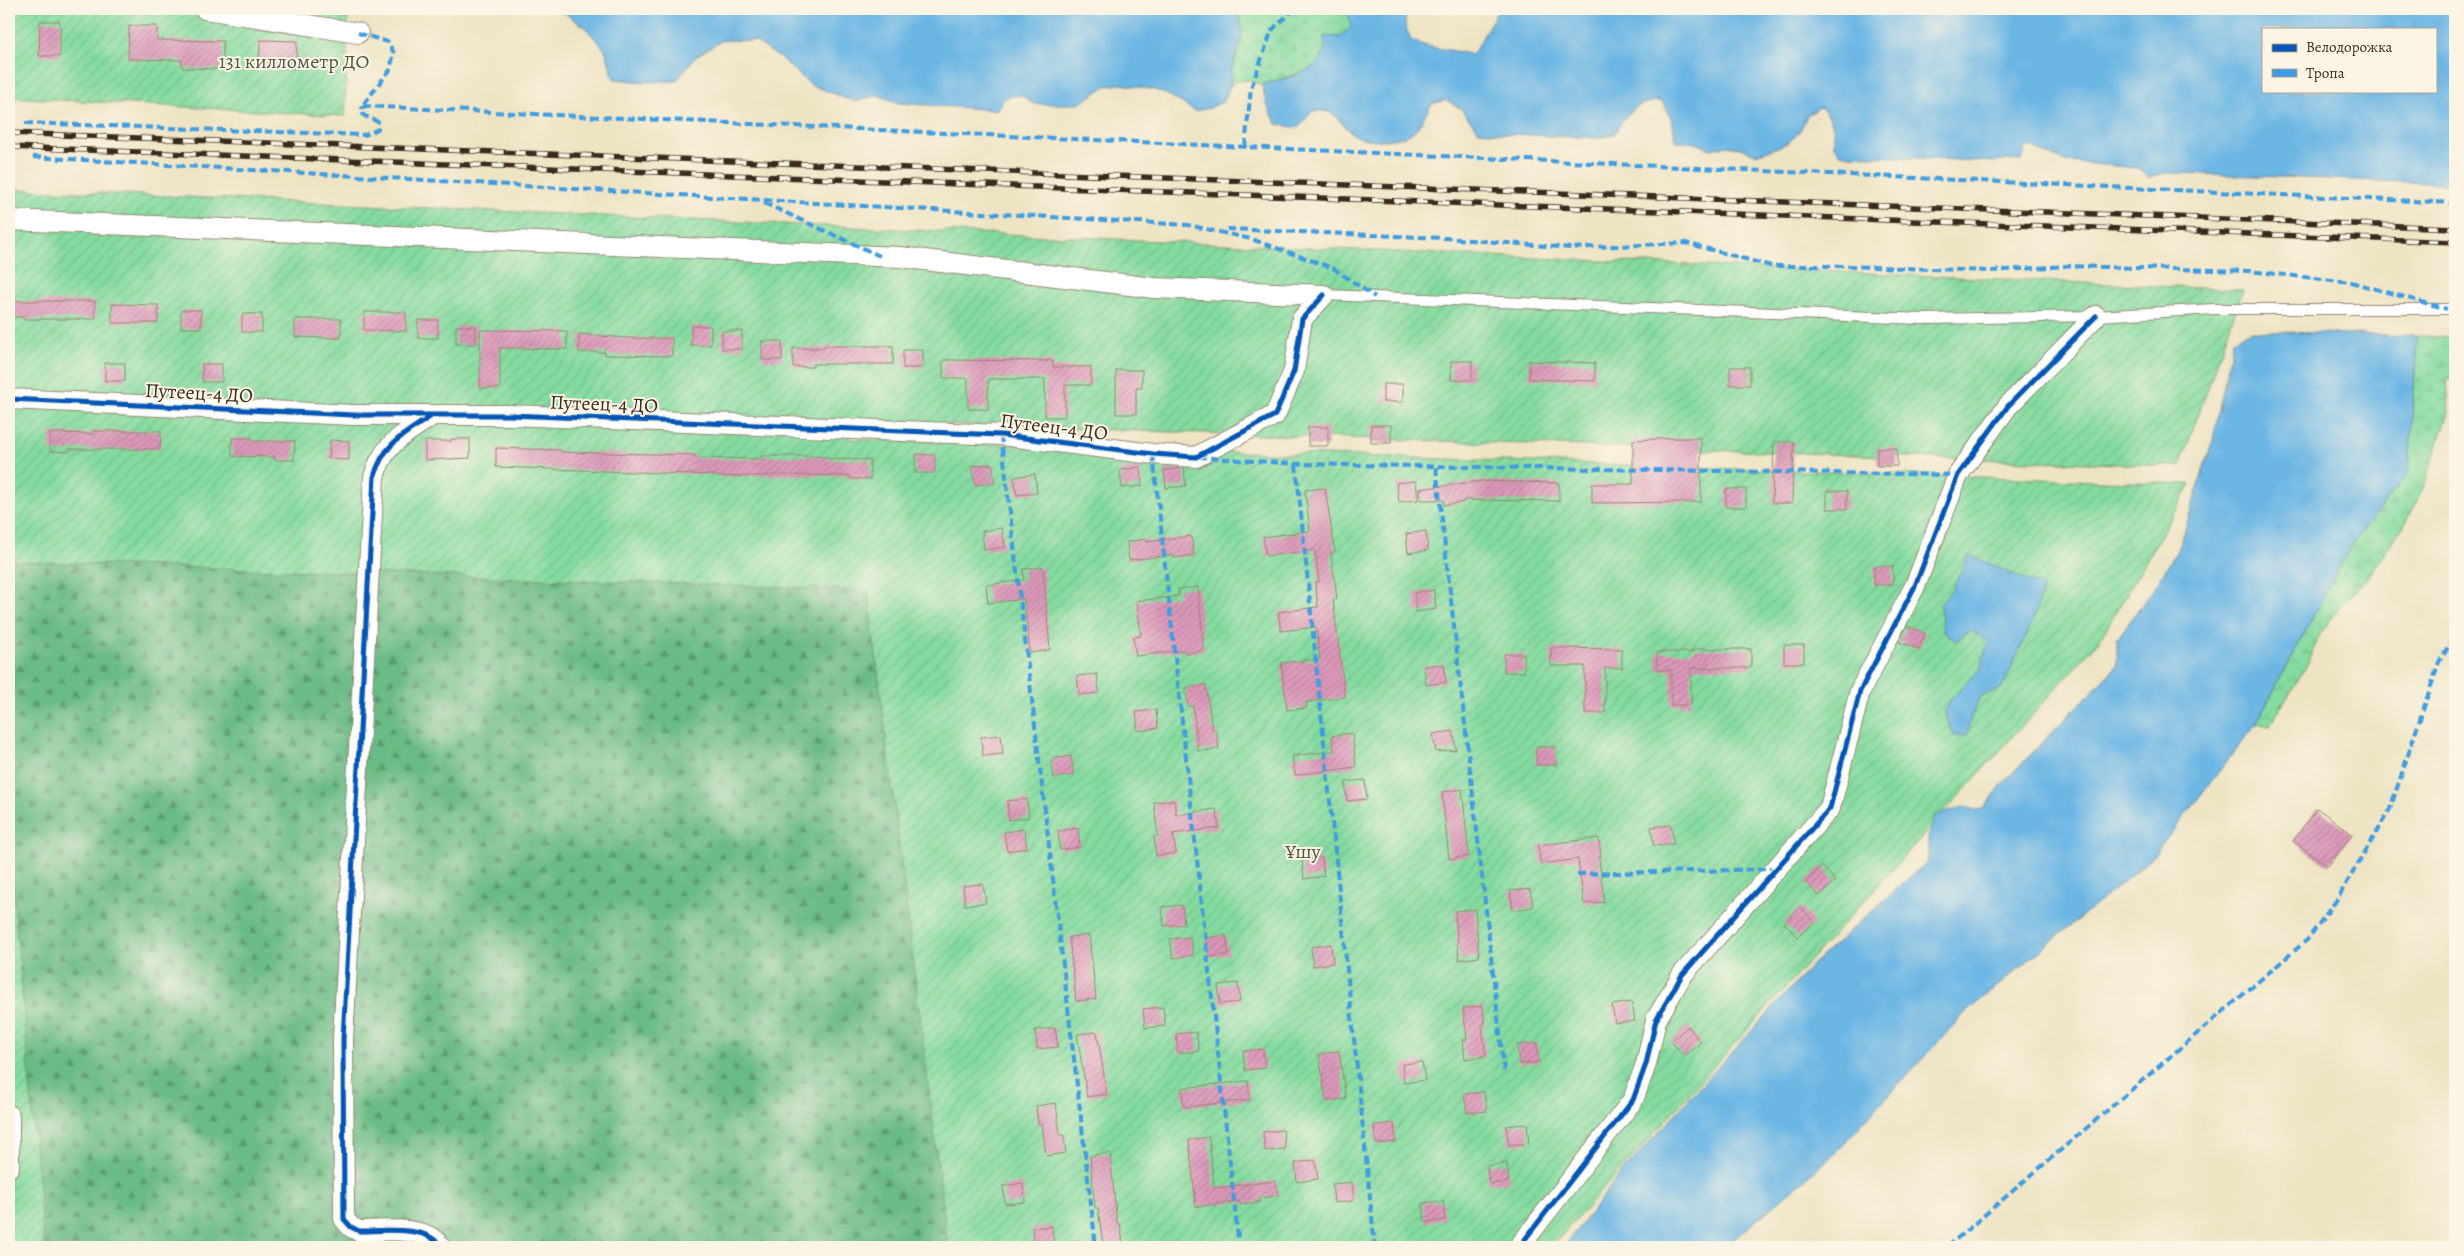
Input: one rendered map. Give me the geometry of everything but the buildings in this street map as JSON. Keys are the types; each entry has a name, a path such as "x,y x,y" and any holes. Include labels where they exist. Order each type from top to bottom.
{"street":[{"path":"205,9 358,33"},
{"path":"9,220 890,256 1154,288 1324,295"},
{"name":"Путеец-4 ДО","path":"9,400 354,416 510,416 1000,435 1153,454 1196,457 1275,415 1294,371 1302,320 1324,295"},
{"path":"1519,1247 1632,1100 1646,1064 1656,1020 1682,975 1830,808 1860,691 1916,586 1958,475 2008,406 2096,316"},
{"path":"430,417 385,449 374,477 343,1039 344,1219 351,1228 359,1231 425,1232 438,1242 440,1247"},
{"path":"9,1115 9,1167"}],"lane":[{"path":"1324,295 1923,319 2096,316 2214,309 2455,309"}],"green space":[{"name":"131 киллометр ДО","path":"9,9 348,9 345,116 9,97"},
{"path":"1235,9 1348,9 1352,27 1325,51 1317,64 1305,71 1262,85 1248,80 1237,81 1230,86 1231,70 1237,55 1241,23"},
{"name":"Ұшу","path":"9,189 2243,290 2180,466 848,421 850,439 2191,484 2099,641 1551,1247 948,1247 868,590 9,561"},
{"path":"2417,336 2455,337 2455,378 2447,378 2449,413 2423,488 2407,521 2366,580 2341,605 2320,634 2306,667 2269,727 2256,724 2350,547 2409,471"},
{"path":"9,561 868,590 948,1247 44,1247 9,843"},
{"path":"9,843 44,1247 9,1247"}],"water":[{"path":"558,9 1235,9 1241,23 1242,39 1231,70 1230,86 1224,101 1210,108 1195,111 1170,96 1155,90 1121,84 1106,86 1079,104 1033,104 1021,95 1006,97 996,110 899,103 877,95 855,102 811,85 780,58 755,41 723,40 696,56 676,81 645,82 614,79 605,50 585,27"},
{"path":"1348,9 1406,9 1405,25 1411,40 1426,46 1472,55 1500,9 2455,9 2455,184 2179,173 2164,173 2149,178 2138,168 2068,162 2027,146 2021,161 2006,160 1996,162 1850,155 1840,153 1834,146 1831,120 1820,107 1807,115 1794,138 1774,149 1755,154 1741,148 1725,146 1710,149 1696,143 1677,142 1670,116 1661,101 1638,106 1623,120 1614,134 1597,138 1479,131 1460,108 1446,100 1432,104 1420,125 1410,134 1394,139 1375,140 1359,137 1347,129 1336,116 1321,111 1312,111 1298,128 1277,124 1267,105 1262,85 1307,70 1320,59 1324,52 1324,36 1340,37 1351,27"},
{"path":"2251,331 2417,336 2409,471 2350,547 2256,724 2151,859 1965,1013 1833,1155 1725,1247 1564,1247 1621,1173 1814,963 1928,861 1928,837 1935,816 1966,806 1974,810 1983,809 2003,783 2117,666 2117,639 2155,587 2180,545 2213,439 2233,340"},
{"path":"1969,555 2043,587 2032,623 2002,688 1981,696 1971,717 1967,735 1953,735 1944,711 1950,700 1981,668 1988,641 1970,630 1956,641 1943,631 1940,605 1953,588"}],"railway":[{"path":"9,133 2455,228"},
{"path":"9,147 2455,242"}],"marked path":[{"path":"1245,147 1251,88 1272,30 1294,9"},
{"path":"358,33 388,42 394,53 390,70 362,106 2455,203"},
{"path":"25,123 365,135 378,129 378,122 363,115 362,106"},
{"path":"33,157 1188,225 1251,239 1333,268 1375,297"},
{"path":"764,203 880,256"},
{"path":"1227,229 1445,238 1571,248 1686,243 1771,266 1847,266 1990,271 2067,266 2248,271 2351,282 2447,309"},
{"path":"1001,435 1096,1247"},
{"path":"1153,454 1239,1247"},
{"path":"1198,457 1296,464 1958,475"},
{"path":"1296,464 1375,1247"},
{"path":"1436,467 1504,1071"},
{"path":"1947,1247 2307,940 2338,898 2390,809 2439,662 2455,637"},
{"path":"1577,874 1775,869"}],"cycle path":[{"path":"9,399 353,415 510,415 1001,435 1153,454 1196,457 1275,415 1294,371 1302,319 1324,295"},
{"path":"1519,1247 1633,1100 1646,1064 1656,1020 1682,975 1830,808 1860,691 1915,586 1958,475 2008,406 2096,316"},
{"path":"430,417 395,441 383,456 374,477 343,1039 344,1219 351,1227 359,1231 392,1230 416,1232 435,1240 440,1247"}]}
